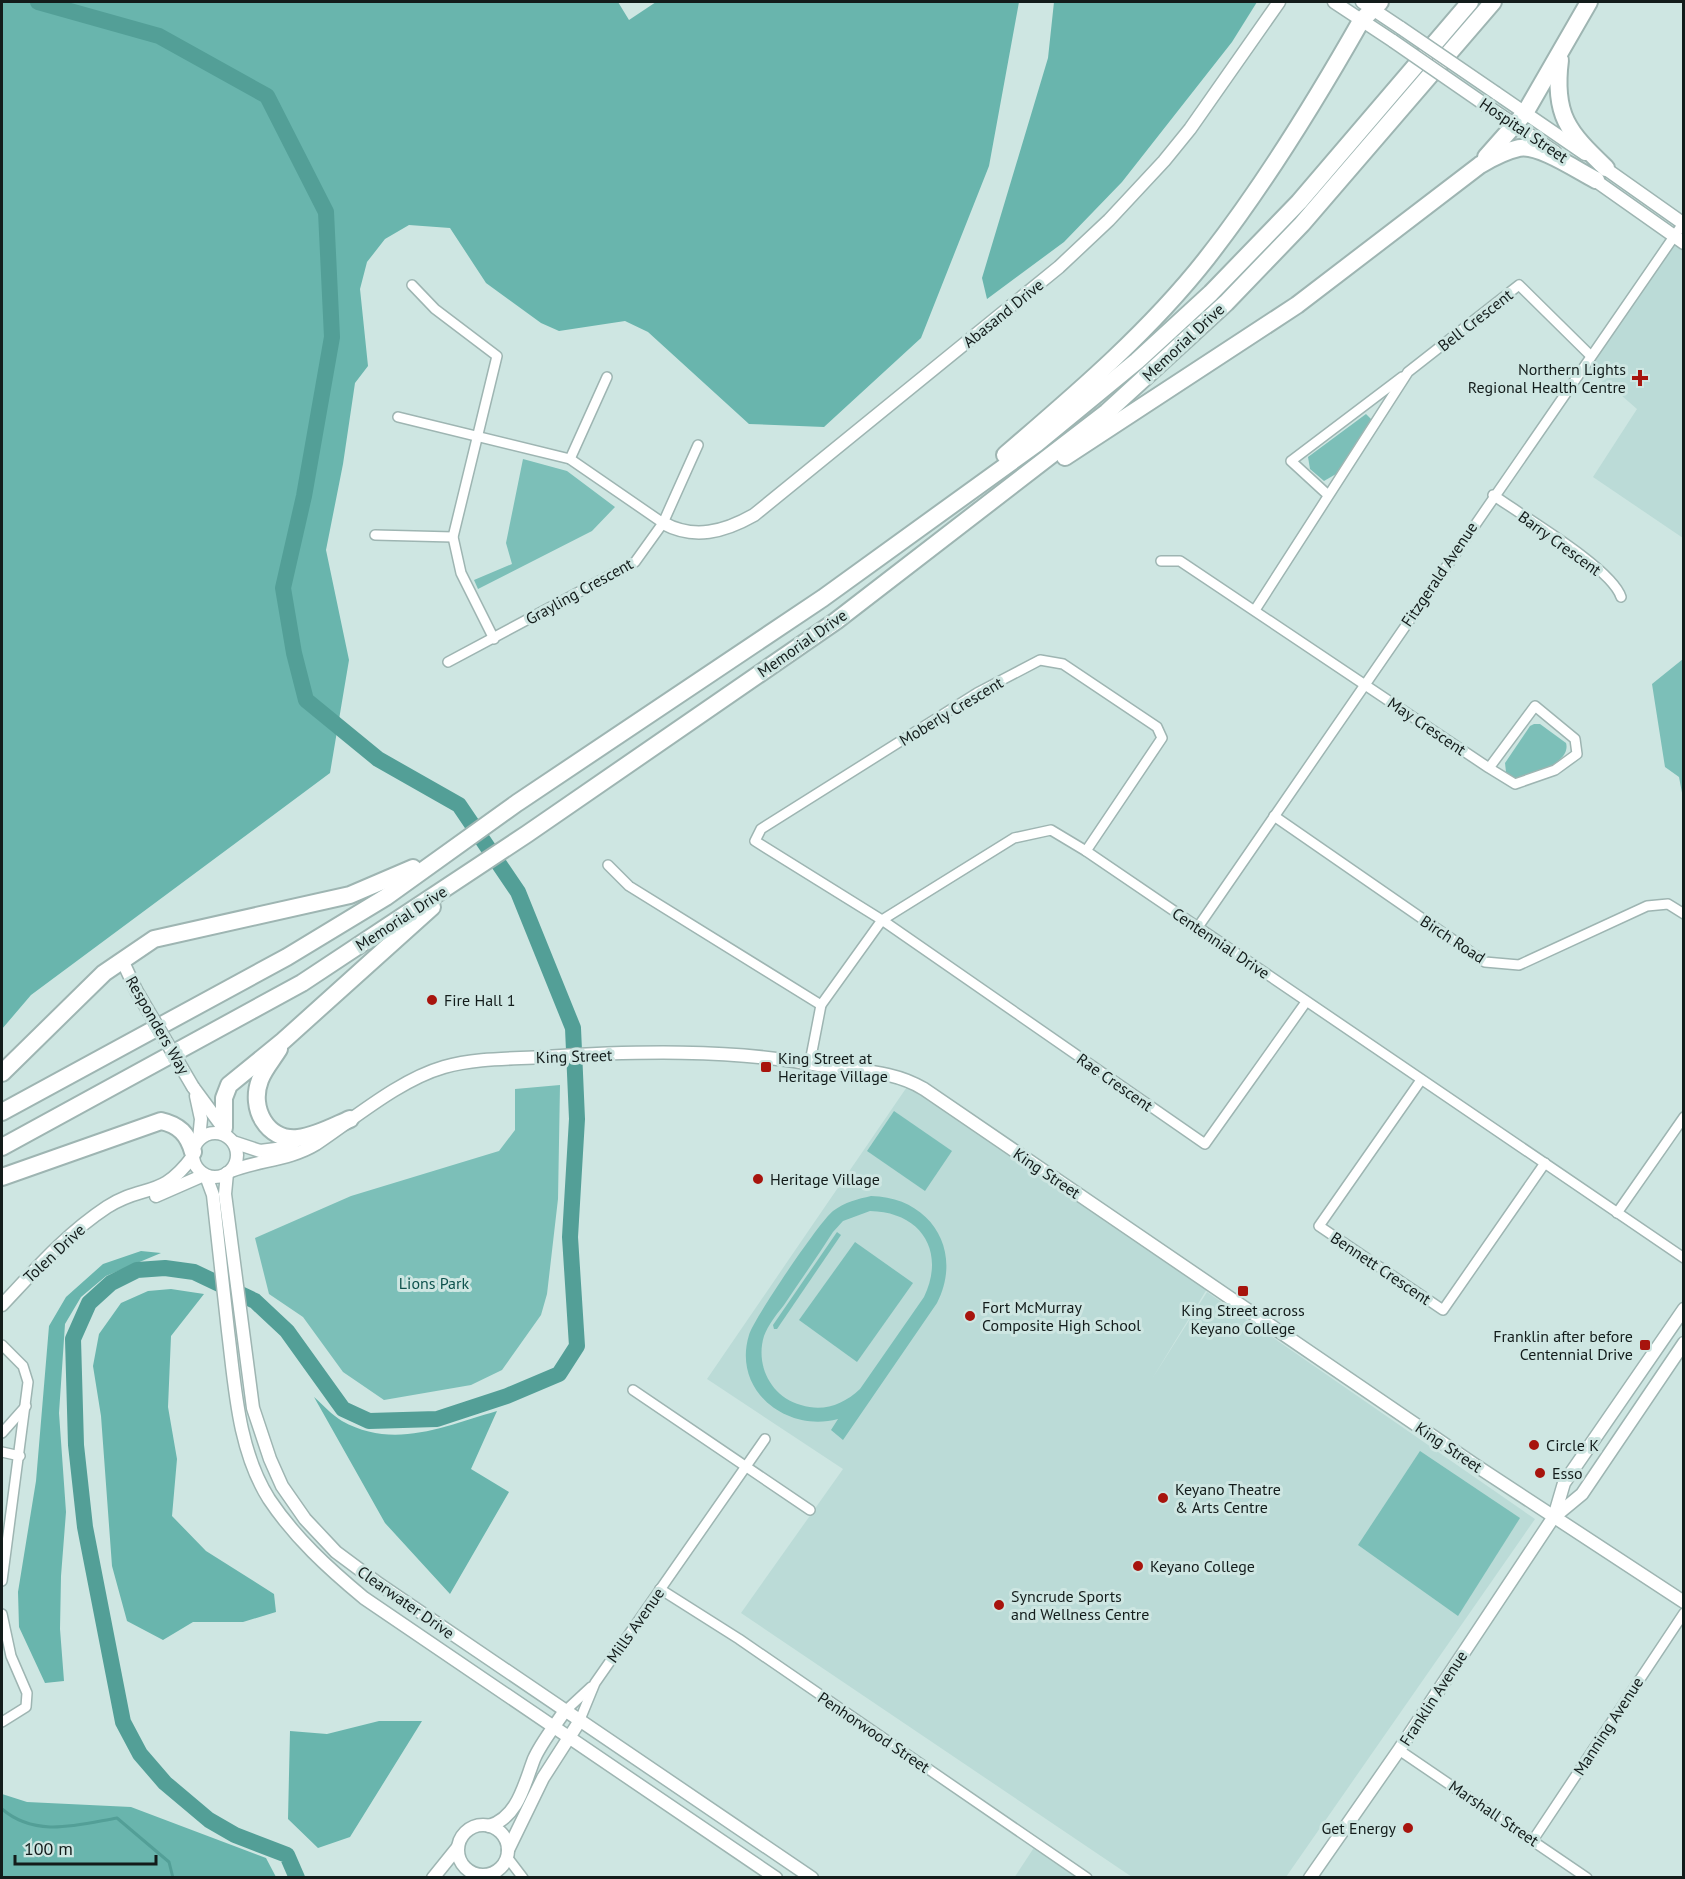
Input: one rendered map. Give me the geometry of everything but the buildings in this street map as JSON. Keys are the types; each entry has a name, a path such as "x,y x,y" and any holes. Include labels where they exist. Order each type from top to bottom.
{"highway":[{"name":"Memorial Drive","path":"2,1112 287,957 386,897 517,803 823,598 1036,444 1137,361 1210,293 1299,202 1470,2"},
{"name":"Memorial Drive","path":"2,1147 302,983 467,875 836,621 1107,412 1226,303 1302,224 1493,2"},
{"path":"1480,165 1520,118 1589,2"},
{"path":"914,532 1124,350 1206,259 1268,173 1369,8"},
{"path":"1561,52 1557,87 1562,117 1601,174"},
{"path":"954,530 1297,305 1480,165 1502,153 1521,147 1538,150 1601,174"},
{"path":"2,1073 104,974 123,963 154,939 350,895 447,852"},
{"path":"229,1136 224,1098 229,1085 283,1041 467,875"},
{"path":"283,1041 260,1080 257,1106 266,1125 281,1136 301,1137 350,1119"},
{"path":"2,1177 160,1121 182,1130 195,1149"}],"main road":[{"name":"Abasand Drive","path":"663,523 679,531 712,532 733,527 754,515 1059,267 1109,220 1164,161 1279,2"},
{"path":"1334,2 1369,8"},
{"name":"Hospital Street","path":"1369,8 1496,93 1520,118 1601,174 1683,223"},
{"name":"Hospital Street","path":"1369,8 1393,41 1487,106 1520,118"},
{"name":"Hospital Street","path":"1601,174 1678,240"},
{"name":"Responders Way","path":"123,963 136,990 193,1086 229,1136"},
{"name":"King Street","path":"229,1172 255,1162 292,1155 316,1144 350,1119 424,1075 444,1067 549,1056 714,1054 810,1062 890,1074 924,1089 1553,1518 1683,1602"},
{"name":"Responders Way","path":"193,1086 201,1119 195,1149"},
{"path":"215,1133 229,1136 237,1156 229,1172 205,1176 195,1165 195,1149 215,1133"},
{"name":"King Street","path":"229,1136 251,1150 276,1150 287,1149 329,1133"},
{"name":"Tolen Drive","path":"2,1305 57,1245 111,1205 165,1185 181,1173 195,1149"},
{"name":"Clearwater Drive","path":"229,1172 219,1194 234,1379 241,1424 255,1470 268,1498 312,1553 364,1598 776,1878"},
{"name":"Tolen Drive","path":"111,1205 159,1196 205,1176"},
{"name":"Clearwater Drive","path":"205,1176 219,1194 253,1408 270,1459 282,1486 305,1519 336,1552 379,1584 564,1712 812,1878"},
{"name":"Franklin Avenue","path":"1310,1878 1399,1750 1553,1518 1564,1484 1683,1310"},
{"name":"Franklin Avenue","path":"1553,1518 1582,1494 1683,1343"},
{"path":"434,1878 458,1847 466,1832 481,1826 499,1823 516,1805 535,1758 564,1712"},
{"path":"458,1878 473,1874 492,1876 503,1865 543,1778 579,1722"},
{"path":"489,1826 502,1835 508,1853"},
{"path":"458,1847 461,1863 473,1874"}],"street":[{"name":"Fitzgerald Avenue","path":"1198,927 1493,495 1591,356 1678,240 1683,223"},
{"path":"412,285 435,309 497,356 453,537 461,573 494,639"},
{"name":"Bell Crescent","path":"1329,495 1291,460 1519,285 1591,356"},
{"name":"Bell Crescent","path":"1255,610 1408,372"},
{"path":"570,459 607,377"},
{"path":"398,417 570,459 663,523"},
{"name":"Grayling Crescent","path":"448,662 635,562 663,523 698,445"},
{"name":"Barry Crescent","path":"1493,495 1601,571 1619,590 1621,597"},
{"path":"375,535 453,537"},
{"path":"1161,561 1180,561 1364,684"},
{"name":"Moberly Crescent","path":"882,920 755,841 760,830 977,693 1040,660 1063,664 1157,727 1162,738 1086,850"},
{"name":"May Crescent","path":"1364,684 1489,768 1515,784 1555,770 1577,754 1575,739 1535,706 1489,768"},
{"name":"Birch Road","path":"1274,816 1485,962 1519,965 1647,906 1668,904 1683,914"},
{"name":"Centennial Drive","path":"810,1062 821,1005 882,920 1014,838 1051,830 1086,850 1683,1258"},
{"path":"608,865 629,886 821,1005"},
{"name":"Rae Crescent","path":"882,920 1205,1144 1306,1002"},
{"name":"Bennett Crescent","path":"1421,1080 1318,1227 1443,1310 1545,1163"},
{"path":"1617,1213 1683,1117"},
{"path":"2,1346 17,1358 27,1373 27,1405 2,1581"},
{"path":"633,1390 810,1510"},
{"path":"2,1433 27,1405"},
{"name":"Mills Avenue","path":"564,1712 595,1683 747,1468 765,1439"},
{"path":"2,1452 20,1456"},
{"name":"Penhorwood Street","path":"660,1589 739,1640 1087,1878"},
{"name":"Manning Avenue","path":"1533,1840 1683,1613"},
{"path":"2,1614 11,1656 27,1693 26,1707 2,1722"},
{"name":"Mills Avenue","path":"579,1722 595,1683"},
{"name":"Marshall Street","path":"1399,1750 1533,1840 1572,1874 1587,1878"},
{"path":"508,1853 523,1878"}],"shaded area":[{"path":"2,2 618,2 629,20 656,2 1019,2 989,166 921,338 824,427 749,424 648,332 625,321 559,331 541,323 486,283 450,228 409,225 385,239 367,262 360,289 368,366 355,383 343,464 326,550 349,660 330,773 31,995 2,1029"},
{"path":"1054,2 1257,2 1232,42 1122,182 1064,242 987,299 982,278 1048,58"},
{"name":"Northern Lights Regional Health Centre","path":"1673,236 1683,243 1683,538 1593,477 1637,409 1613,388 1581,369"},
{"name":"Keyano College","path":"911,1081 1210,1284 1152,1379 1207,1292 1535,1519 1286,1877 1132,1877 741,1613 843,1469 707,1379"},
{"path":"141,1251 161,1253 106,1276 81,1297 65,1324 59,1413 66,1512 60,1629 64,1681 45,1683 19,1627 18,1592 36,1481 49,1326 66,1297 103,1264"},
{"path":"171,1289 204,1294 171,1336 168,1407 177,1459 172,1516 206,1551 274,1594 276,1612 243,1622 193,1622 163,1640 127,1621 112,1566 101,1416 93,1366 99,1334 121,1303 148,1291"},
{"path":"314,1397 342,1421 361,1430 381,1434 420,1433 497,1411 471,1469 509,1492 450,1594 385,1523"},
{"path":"379,1721 422,1721 350,1837 318,1848 288,1819 290,1731 327,1734"},
{"path":"2,1794 27,1802 131,1807 266,1858 276,1877 2,1877"},
{"path":"1037,1843 1087,1878 1014,1878"}],"green space":[{"path":"1366,414 1372,420 1336,474 1324,481 1310,469 1308,457"},
{"path":"523,459 567,471 615,507 592,531 478,589 474,580 512,564 506,543"},
{"path":"1683,659 1683,798 1679,777 1665,767 1652,684"},
{"path":"1540,724 1566,743 1566,750 1556,763 1548,768 1529,776 1513,778 1506,772 1505,763 1530,726"},
{"name":"Lions Park","path":"560,1085 558,1199 547,1294 541,1315 502,1370 471,1385 384,1400 343,1372 303,1317 269,1294 255,1238 351,1196 499,1151 515,1130 515,1089"},
{"path":"894,1111 952,1151 925,1191 867,1151"},
{"path":"871,1196 892,1199 910,1206 925,1216 936,1230 944,1246 946,1264 944,1283 937,1303 843,1440 831,1430 838,1419 819,1422 800,1420 768,1403 756,1389 748,1373 746,1355 749,1335 754,1325 774,1291 815,1232 833,1211 847,1203","holes":["870,1211 903,1218 915,1227 924,1237 930,1250 932,1264 930,1280 924,1297 860,1389 853,1395 832,1406 817,1408 790,1401 774,1387 764,1368 762,1347 768,1328 833,1232 843,1221"]},
{"path":"837,1232 841,1235 777,1329 774,1329 773,1325"},
{"path":"855,1242 913,1283 857,1362 799,1320"},
{"path":"1420,1451 1520,1518 1458,1616 1358,1545"}],"waterway":[{"path":"38,2 159,36 267,96 326,212 332,337 304,496 283,588 294,653 306,700 378,759 459,805 518,892 573,1028 577,1119 570,1237 577,1346 559,1374 507,1396 437,1419 369,1421 343,1409 287,1331 255,1301 194,1272 165,1268 137,1270 111,1283 89,1303 73,1339 76,1445 85,1527 123,1722 140,1754 165,1783 209,1820 235,1835 287,1855 297,1878"},
{"path":"2,1809 29,1824 43,1826 72,1826 117,1818 169,1862 173,1878"}],"place":[{"name":"Northern Lights Regional Health Centre","path":"1640,378"},
{"name":"Fire Hall 1","path":"432,1000"},
{"name":"King Street at Heritage Village","path":"766,1067"},
{"name":"Heritage Village","path":"758,1179"},
{"name":"King Street across Keyano College","path":"1243,1291"},
{"name":"Fort McMurray Composite High School","path":"970,1316"},
{"name":"Franklin after before Centennial Drive","path":"1645,1345"},
{"name":"Circle K","path":"1534,1445"},
{"name":"Esso","path":"1540,1473"},
{"name":"Keyano Theatre & Arts Centre","path":"1163,1498"},
{"name":"Keyano College","path":"1138,1566"},
{"name":"Syncrude Sports and Wellness Centre","path":"999,1605"},
{"name":"Get Energy","path":"1408,1828"}]}
